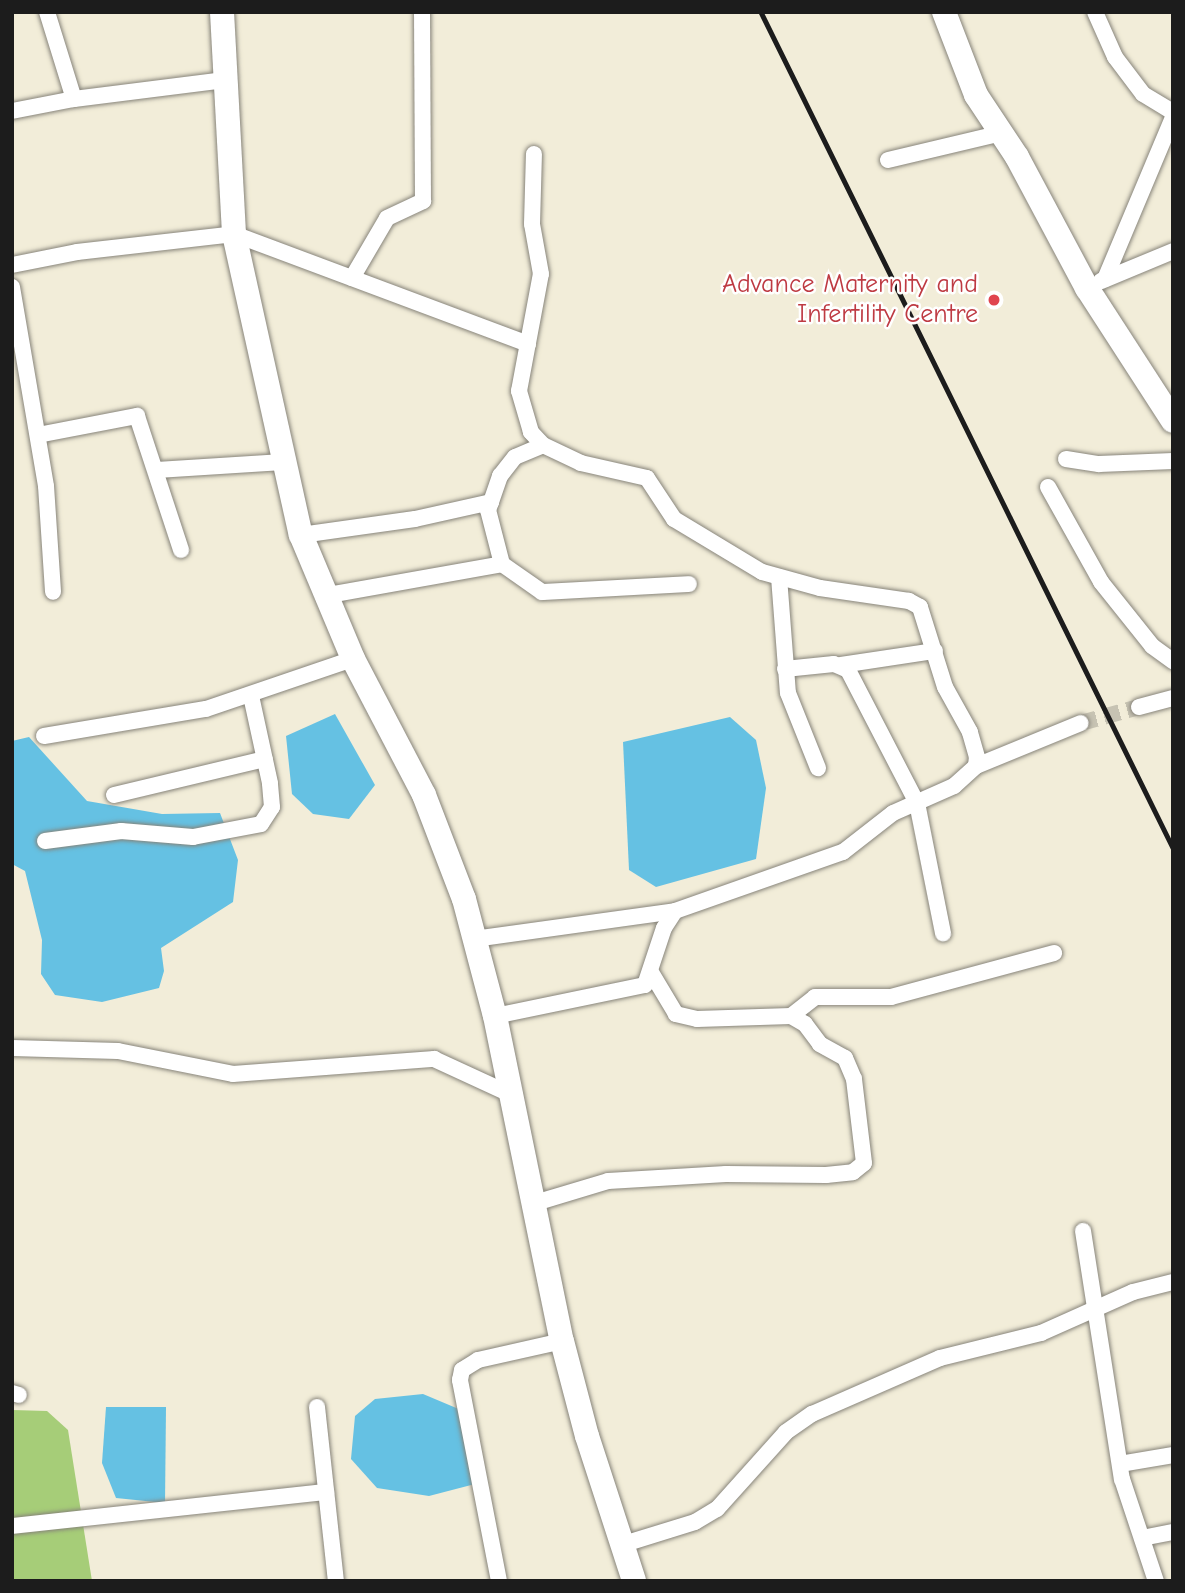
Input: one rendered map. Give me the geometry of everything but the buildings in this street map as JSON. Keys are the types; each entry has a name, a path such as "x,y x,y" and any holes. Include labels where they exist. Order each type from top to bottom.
{"main road":[{"path":"222,12 234,234 301,535 323,596 424,795 474,939 495,1016 562,1341 587,1436 634,1581"},
{"path":"944,12 976,95 1096,283 1173,421"}],"street":[{"path":"47,12 74,99"},
{"path":"352,278 387,218 423,201 422,12"},
{"path":"1095,12 1115,57 1143,94 1173,111"},
{"path":"12,111 74,99 225,80"},
{"path":"1096,283 1173,117"},
{"path":"888,160 1002,134"},
{"path":"534,154 532,224 541,274 519,391 531,432 543,444 581,463 647,478 660,503 688,531 779,577 909,601 920,607 927,620 945,687 975,743 976,766"},
{"path":"12,265 77,252 234,234 528,344"},
{"path":"1096,283 1173,251"},
{"path":"12,287 38,435 53,592"},
{"path":"38,435 137,416 158,470 181,550"},
{"path":"543,444 515,457 500,477 488,510 502,564 542,592 689,584"},
{"path":"1066,459 1099,464 1173,461"},
{"path":"158,470 283,462"},
{"path":"1048,487 1101,582 1152,646 1173,661"},
{"path":"301,535 415,519 491,502"},
{"path":"323,596 502,564"},
{"path":"779,577 785,669 793,713 818,768"},
{"path":"785,669 841,665 935,651"},
{"path":"44,736 162,718 251,696 353,659"},
{"path":"841,665 916,803 943,933"},
{"path":"45,841 121,831 193,837 261,824 272,807 251,696"},
{"path":"1139,707 1173,698"},
{"path":"474,939 675,911 843,852 884,819 954,786 976,766 1081,723"},
{"path":"114,795 265,759"},
{"path":"495,1016 627,991 645,985 652,974 664,928 675,911"},
{"path":"652,974 671,1009 684,1017 791,1016 815,997 899,996 1054,953"},
{"path":"535,1203 608,1181 726,1174 826,1175 860,1169 864,1153 851,1066 791,1016"},
{"path":"12,1048 118,1051 233,1074 434,1059 512,1096"},
{"path":"1083,1231 1099,1308 1120,1464 1156,1581"},
{"path":"624,1544 695,1522 717,1509 786,1432 812,1414 940,1358 1018,1341 1133,1292 1173,1282"},
{"path":"499,1581 460,1380 462,1370 478,1360 562,1341"},
{"path":"317,1407 335,1581"},
{"path":"1120,1464 1173,1455"},
{"path":"12,1526 326,1492"},
{"path":"1142,1538 1173,1532"}],"green space":[{"path":"12,1410 47,1411 68,1430 92,1581 12,1581"}],"water":[{"path":"335,714 375,785 349,819 313,814 292,794 286,736"},
{"path":"730,717 756,740 766,788 756,859 656,887 629,870 623,742"},
{"path":"29,737 87,801 162,814 220,813 238,860 233,902 161,948 164,971 159,988 102,1002 55,995 41,974 42,940 25,871 12,864 12,741"},
{"path":"423,1394 461,1410 475,1484 429,1496 377,1488 351,1459 355,1416 375,1399"},
{"path":"106,1407 166,1407 165,1503 116,1498 102,1463"}],"tunnel":[{"path":"1081,723 1139,707"}],"railway":[{"path":"761,12 1173,848"}],"place":[{"name":"Advance Maternity and Infertility Centre","path":"994,300"}]}
